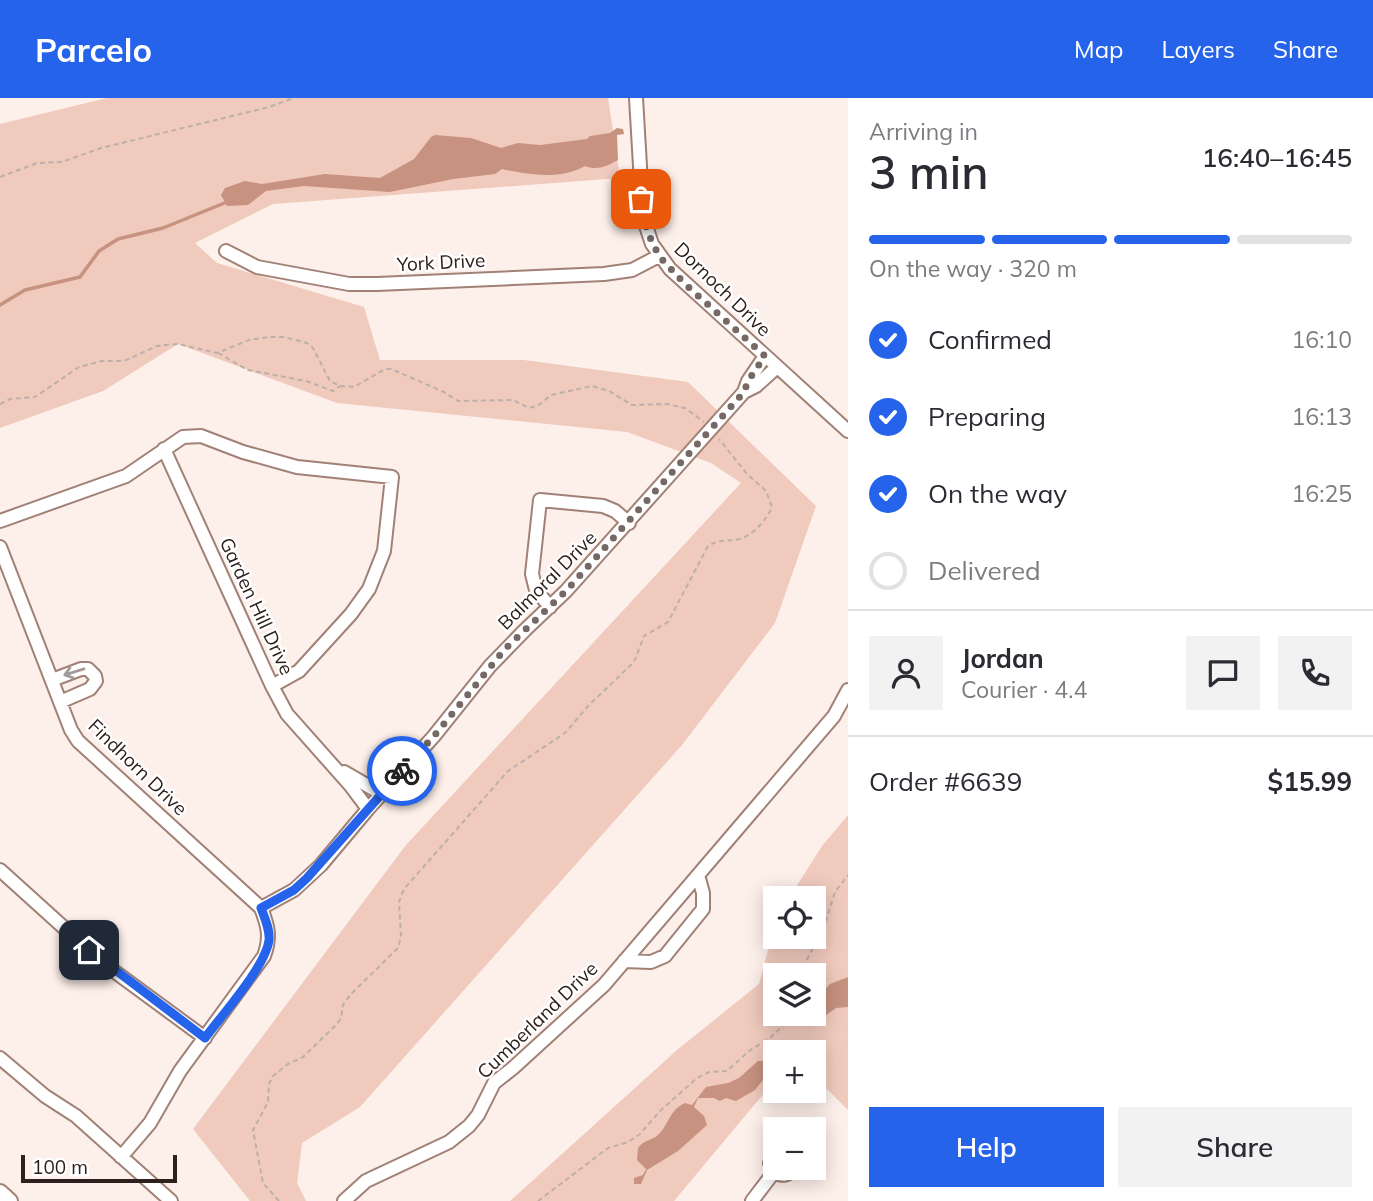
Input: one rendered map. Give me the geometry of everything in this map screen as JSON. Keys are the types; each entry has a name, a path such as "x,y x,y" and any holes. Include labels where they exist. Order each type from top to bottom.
{"street":[{"name":"Dornoch Drive","path":"636,98 645,224 659,256 685,284 848,431"},
{"name":"York Drive","path":"226,251 257,267 363,284 604,274 632,270 659,256"},
{"name":"Balmoral Drive","path":"744,392 765,356"},
{"name":"Balmoral Drive","path":"261,908 294,890 307,878 434,736 498,658 629,523 744,392 756,386 777,367"},
{"path":"0,521 126,476 183,437 201,436 243,452 297,467 392,477 384,551 369,589 351,614 299,671 272,686"},
{"name":"Garden Hill Drive","path":"164,449 287,714 368,809"},
{"path":"550,607 536,590 532,574 540,500 603,506 615,511 629,523"},
{"name":"Findhorn Drive","path":"0,547 71,730 87,751 261,908"},
{"path":"52,680 81,669 88,669 95,676 96,681 90,690 60,702"},
{"name":"Cumberland Drive","path":"344,1201 366,1181 460,1135 478,1115 494,1083 604,985 834,716 848,690"},
{"name":"Garden Hill Drive","path":"334,767 382,794"},
{"path":"0,870 103,963 205,1038"},
{"name":"Cumberland Drive","path":"624,961 657,961 673,946 703,909 703,892 698,874"},
{"path":"121,1157 150,1123 180,1071 264,956 269,938 268,926 261,908"},
{"path":"0,1058 45,1096 76,1116 171,1201"},
{"path":"752,1201 768,1180"},
{"path":"0,1192 10,1201"}],"path":[{"path":"0,177 37,163 62,162 101,148 269,107 294,98"},
{"path":"217,353 249,340 284,337 307,343 313,348 330,381 340,386 354,387 385,369 391,369 458,401 513,400 529,408 539,405 551,395 593,386 609,391 632,405 667,404 685,408 711,428 747,474 766,491 772,507 768,517 744,537 719,540 708,546 668,622 644,636 634,662 588,706 565,733 508,771 404,889 399,902 401,937 398,948 351,994 343,1005 337,1024 303,1058 288,1064 273,1076 269,1084 268,1102 253,1130 263,1183 279,1201"},
{"path":"0,404 10,399 35,397 79,367 102,361 124,361 157,346 178,344 217,353 248,370 306,381 333,391 340,386"},
{"path":"805,963 824,928 835,892 848,875"},
{"path":"538,1201 608,1148 628,1142 640,1134 660,1111 697,1078 709,1072 727,1071 783,1026"}],"shaded area":[{"path":"107,98 608,98 620,178 273,204 195,243 217,263 364,307 380,360 524,360 688,382 816,506 775,623 682,745 360,1107 302,1143 297,1183 306,1201 250,1201 193,1129 406,845 741,483 711,463 627,432 337,403 178,344 103,391 0,428 0,124"},
{"path":"617,128 623,129 624,134 617,135 618,160 598,168 585,166 555,175 502,169 495,174 453,179 390,192 304,186 266,191 248,205 227,206 221,195 225,188 245,181 262,184 325,174 380,178 414,159 435,135 471,138 501,148 518,143 540,145 587,139 590,136 610,133"},
{"path":"848,815 848,1110 826,1088 826,1040 763,1040 763,1094 674,1201 510,1201 677,1050 759,984 763,969 763,1026 826,1026 826,963 765,963 768,949 826,949 826,886 797,886 822,846"},
{"path":"848,977 848,1007 836,1008 826,1015 826,988"},
{"path":"758,1061 763,1061 763,1080 755,1090 736,1101 726,1098 720,1101 714,1098 698,1098 694,1107 704,1116 707,1125 678,1151 647,1170 641,1184 634,1184 634,1178 643,1175 646,1169 637,1160 638,1148 662,1131 680,1106 685,1103 692,1105 706,1087 739,1078"}],"waterway":[{"path":"0,305 25,290 80,277 99,251 118,239 163,228 227,202"}],"way so far":[{"path":"402,771 505,649 566,591 744,392 765,356 685,284 659,256 647,231 641,199"}],"route":[{"path":"89,950 205,1038 264,956 269,938 268,926 261,908 294,890 321,865 402,771"}]}
